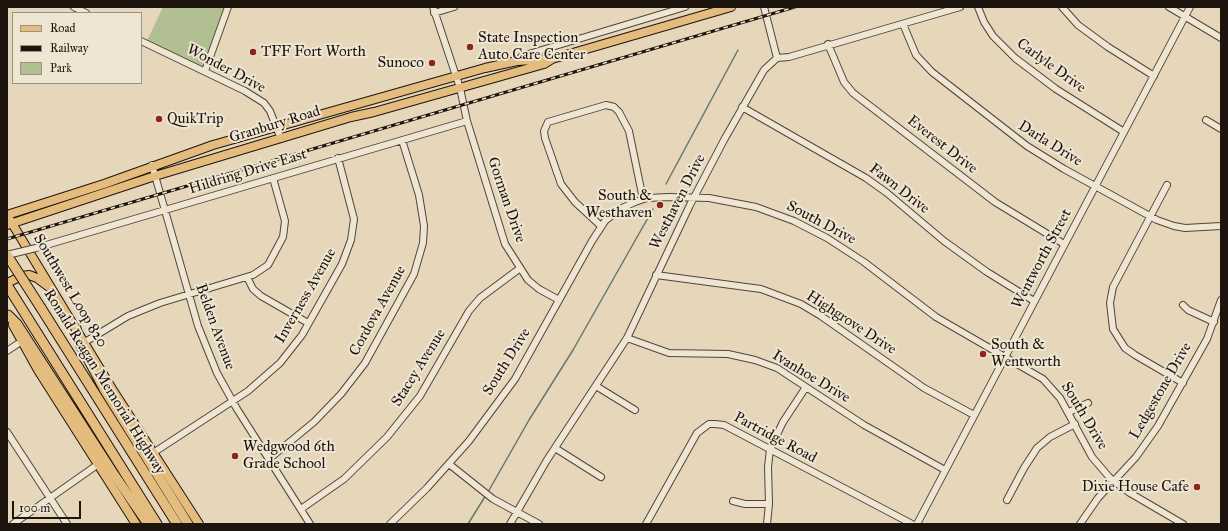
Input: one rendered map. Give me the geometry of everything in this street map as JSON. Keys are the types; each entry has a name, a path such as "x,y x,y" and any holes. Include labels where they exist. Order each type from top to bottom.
{"highway":[{"name":"Ronald Reagan Memorial Highway","path":"7,255 177,524"},
{"name":"Ronald Reagan Memorial Highway","path":"7,284 157,524"},
{"path":"7,315 17,324 98,450 148,524"},
{"path":"76,328 78,340 104,389 188,524"}],"main road":[{"name":"Granbury Road","path":"7,214 104,184 152,165 213,145 456,76 517,61 552,58 731,7"},
{"name":"Granbury Road","path":"10,225 155,176 351,117 544,64 552,58"},
{"path":"481,82 492,75 510,69 517,61"},
{"name":"Southwest Loop 820","path":"7,214 10,225 54,291 84,342 198,524"},
{"path":"7,284 22,276 29,275 37,278 54,291"},
{"path":"7,315 97,465 136,524"}],"street":[{"path":"74,7 84,12"},
{"path":"205,72 228,7"},
{"path":"434,10 454,7"},
{"path":"517,61 522,56 685,7"},
{"path":"764,7 777,58 789,57 828,44 960,7"},
{"name":"Carlyle Drive","path":"978,7 984,22 993,36 1015,58 1056,89 1124,132"},
{"path":"1062,7 1078,25 1108,47 1154,76"},
{"path":"1168,7 1221,38"},
{"name":"Wentworth Street","path":"918,524 945,470 1190,7"},
{"name":"Gorman Drive","path":"434,10 460,88 467,122 500,232 505,244 519,269 528,280 539,289 559,300"},
{"name":"Darla Drive","path":"903,24 916,55 932,72 1027,146 1150,216 1174,226 1191,228 1221,226"},
{"name":"Wonder Drive","path":"142,41 248,93 264,103 270,111 281,139"},
{"name":"Everest Drive","path":"828,44 844,82 853,93 989,197 1064,244"},
{"name":"Westhaven Drive","path":"510,524 556,448 627,338 694,197 742,107 764,70 777,58"},
{"path":"601,226 564,191 556,172 544,131 548,122 606,105 614,107 621,116 633,142 643,199"},
{"name":"Fawn Drive","path":"742,107 866,178 887,193 944,242 987,272 1034,301"},
{"path":"1206,120 1221,129"},
{"name":"Hildring Drive East","path":"7,255 36,248 338,158 467,122"},
{"name":"Cordova Avenue","path":"269,459 305,430 341,394 365,363 414,274 423,243 424,226 419,195 402,140"},
{"name":"Inverness Avenue","path":"153,453 232,402 270,374 292,350 342,264 351,240 354,219 338,158"},
{"name":"Belden Avenue","path":"152,165 203,340 217,374 232,402 310,524"},
{"path":"84,342 128,316 155,304 254,275 268,265 283,237 284,215 273,178"},
{"path":"1167,185 1114,287 1110,303 1112,321 1116,333 1125,348 1183,383"},
{"name":"South Drive","path":"391,524 469,441 515,378 601,226 620,209 643,199 669,197 694,197 729,201 756,207 811,229 853,254 936,317 1037,375 1050,385 1069,412 1098,465 1115,482 1146,503 1183,524"},
{"name":"Stacey Avenue","path":"301,509 344,479 387,437 420,396 469,311 480,298 519,269"},
{"name":"Highgrove Drive","path":"656,275 761,289 801,304 821,316 924,388 974,415"},
{"path":"247,277 253,289 261,296 308,323"},
{"name":"Ledgestone Drive","path":"1080,524 1098,498 1115,482 1149,440 1183,383 1214,322 1221,300"},
{"path":"1183,305 1188,310 1214,322"},
{"name":"Ivanhoe Drive","path":"627,338 657,350 669,353 728,354 742,356 776,368 864,425 945,470"},
{"path":"7,351 22,341"},
{"path":"596,386 635,410"},
{"path":"767,524 769,504 768,467 770,449 783,422 806,387"},
{"path":"1069,412 1088,403"},
{"name":"Partridge Road","path":"646,524 697,433 709,424 724,425 912,524"},
{"path":"1007,500 1024,468 1037,448 1050,437 1075,424"},
{"path":"7,432 67,524"},
{"path":"556,448 601,477"},
{"path":"449,464 479,490 539,524"},
{"path":"13,524 97,465"},
{"path":"733,501 745,504 769,504"}],"green space":[{"path":"163,7 224,7 202,68 146,43"}],"waterway":[{"path":"666,184 738,50"},
{"path":"488,492 529,420 573,350 653,209"},
{"path":"468,524 486,495"}],"railway":[{"path":"7,239 795,7"}],"place":[{"name":"State Inspection Auto Care Center","path":"470,47"},
{"name":"TFF Fort Worth","path":"253,52"},
{"name":"Sunoco","path":"432,63"},
{"name":"QuikTrip","path":"159,119"},
{"name":"South & Westhaven","path":"660,205"},
{"name":"South & Wentworth","path":"983,354"},
{"name":"Wedgwood 6th Grade School","path":"235,456"},
{"name":"Dixie House Cafe","path":"1197,487"}]}
